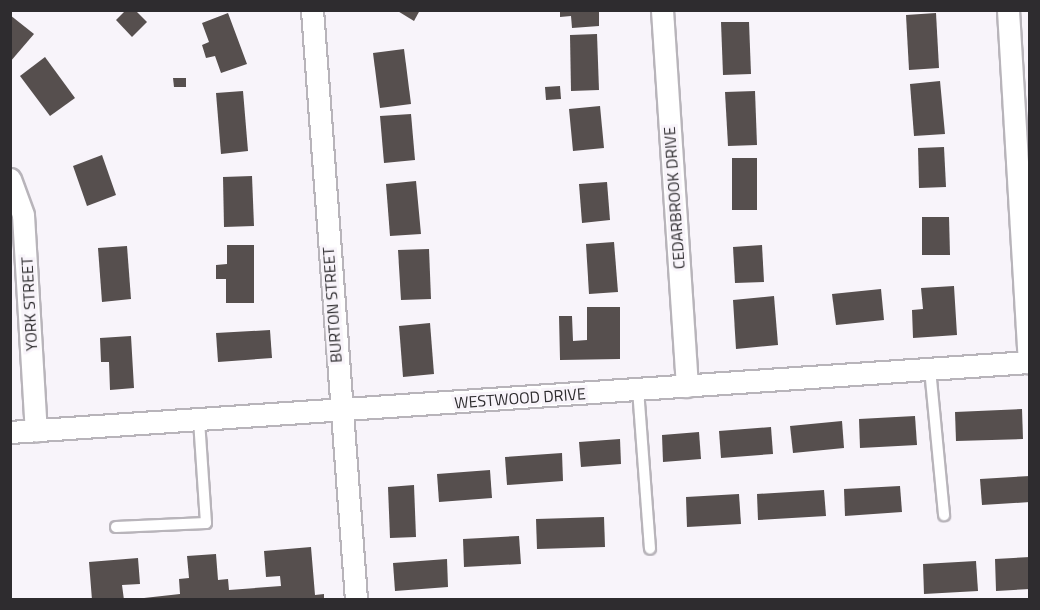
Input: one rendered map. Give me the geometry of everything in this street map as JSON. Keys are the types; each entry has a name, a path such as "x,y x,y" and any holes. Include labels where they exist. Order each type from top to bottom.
{"street":[{"name":"CEDARBROOK DRIVE","path":"662,10 687,386"},
{"path":"1008,10 1029,362"},
{"name":"BURTON STREET","path":"312,11 339,411 356,600"},
{"name":"YORK STREET","path":"10,179 23,215 36,431"},
{"name":"WESTWOOD DRIVE","path":"10,432 1029,362"}],"lane":[{"path":"930,369 944,515"},
{"path":"638,389 650,549"},
{"path":"116,527 206,523 200,420"}],"building":[{"path":"126,10 135,10 147,22 132,37 116,20"},
{"path":"396,10 420,10 414,21"},
{"path":"560,10 599,10 599,26 572,28 571,16 560,17"},
{"path":"228,13 247,64 221,73 215,56 206,58 202,45 209,42 202,23"},
{"path":"936,13 939,68 909,70 906,15"},
{"path":"10,15 34,34 10,62"},
{"path":"721,22 749,22 751,74 723,75"},
{"path":"597,34 599,90 571,91 570,35"},
{"path":"404,49 411,104 380,108 373,53"},
{"path":"45,57 75,98 50,116 20,76"},
{"path":"173,78 186,78 186,87 174,87"},
{"path":"940,81 945,134 914,136 910,84"},
{"path":"560,86 561,99 546,100 545,87"},
{"path":"243,91 248,151 221,154 216,93"},
{"path":"755,91 757,145 728,146 725,92"},
{"path":"600,106 604,148 573,151 569,109"},
{"path":"411,114 415,160 384,163 380,116"},
{"path":"944,147 946,187 919,188 918,148"},
{"path":"102,155 116,195 87,206 73,166"},
{"path":"732,158 757,158 757,210 732,210"},
{"path":"252,176 254,226 224,227 223,177"},
{"path":"416,181 421,234 390,236 386,184"},
{"path":"607,182 610,220 582,223 579,184"},
{"path":"922,217 949,217 950,255 922,255"},
{"path":"614,242 618,292 589,294 586,244"},
{"path":"227,245 254,245 254,303 226,303 226,279 216,279 216,265 227,264"},
{"path":"762,245 764,282 735,283 733,247"},
{"path":"127,246 131,299 102,302 98,248"},
{"path":"429,249 431,299 401,300 398,250"},
{"path":"954,286 957,335 913,338 912,310 923,309 921,288"},
{"path":"881,289 884,320 836,325 832,294"},
{"path":"774,296 778,345 736,349 733,300"},
{"path":"587,307 620,307 620,359 560,360 559,316 572,316 573,341 587,340"},
{"path":"430,323 434,374 403,377 399,326"},
{"path":"270,330 272,358 218,362 216,333"},
{"path":"131,336 134,388 110,390 109,362 101,362 100,338"},
{"path":"1022,409 1023,439 956,441 955,412"},
{"path":"915,416 917,445 860,448 859,419"},
{"path":"842,421 844,448 793,453 790,426"},
{"path":"771,427 773,454 721,458 719,431"},
{"path":"699,432 701,459 663,462 662,435"},
{"path":"620,439 621,464 581,467 579,442"},
{"path":"562,453 563,481 507,485 505,457"},
{"path":"490,470 492,498 439,502 437,474"},
{"path":"1030,476 1030,502 982,505 980,479"},
{"path":"414,485 416,537 390,538 388,487"},
{"path":"900,486 902,512 845,516 844,489"},
{"path":"824,490 826,516 758,520 757,494"},
{"path":"739,494 741,524 687,527 686,497"},
{"path":"604,517 605,547 537,549 536,519"},
{"path":"519,536 521,564 464,567 463,539"},
{"path":"311,547 315,595 324,594 324,600 126,600 180,594 179,579 189,578 187,556 216,554 218,580 228,579 229,590 281,586 280,576 266,577 264,551"},
{"path":"1030,557 1030,589 996,591 995,559"},
{"path":"138,558 140,584 122,585 124,600 92,600 89,562"},
{"path":"447,559 448,587 395,591 393,563"},
{"path":"976,561 978,591 924,594 923,564"}]}
